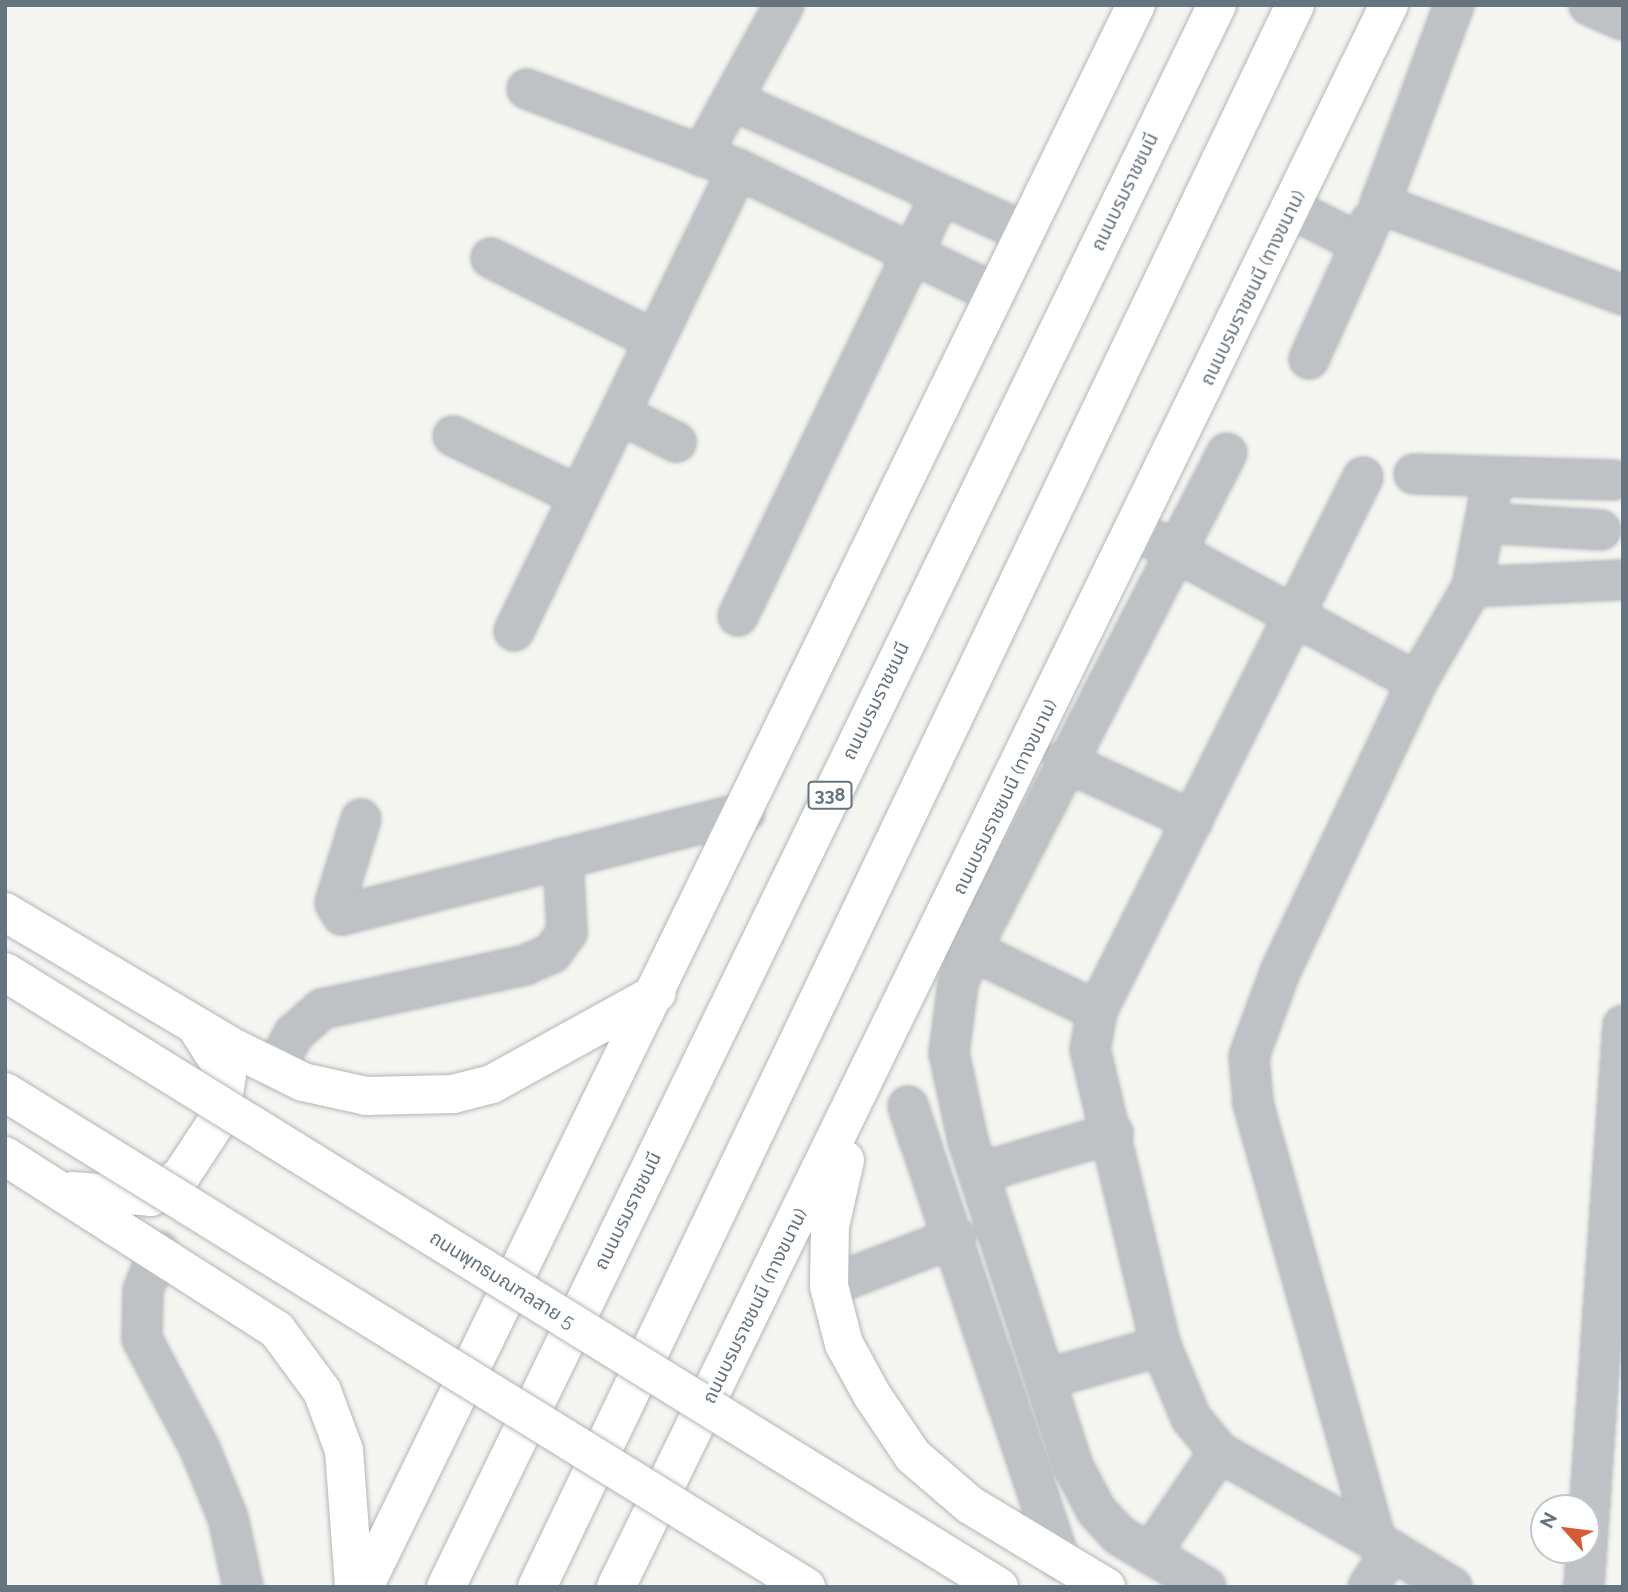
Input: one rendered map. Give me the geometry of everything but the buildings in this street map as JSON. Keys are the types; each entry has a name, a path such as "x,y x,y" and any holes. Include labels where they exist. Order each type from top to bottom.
{"main road":[{"path":"364,1587 657,993 1136,5"},
{"name":"ถนนบรมราชชนนี","path":"446,1587 1217,5"},
{"path":"537,1587 1295,5"},
{"name":"ถนนบรมราชชนนี (ทางขนาน)","path":"616,1587 858,1100 1389,5"},
{"path":"5,912 275,1069 366,1096 453,1094 492,1084 657,993"},
{"name":"ถนนพุทธมณฑลสาย 5","path":"5,972 999,1587"},
{"path":"56,1187 105,1198 151,1197 180,1176 221,1115 227,1074 194,1024"},
{"path":"5,1092 806,1587"},
{"path":"858,1100 830,1226 829,1286 844,1344 913,1456 970,1505 1106,1587"},
{"path":"5,1156 159,1251 277,1330 322,1391 344,1450 354,1587"}],"street":[{"path":"1309,359 1380,204 1454,5"},
{"path":"1589,5 1623,20"},
{"path":"701,156 782,6"},
{"path":"527,89 738,169 995,294"},
{"path":"732,100 1025,232"},
{"path":"514,631 577,495 620,414 738,169"},
{"path":"738,616 911,253 942,195"},
{"path":"1380,204 1623,295"},
{"path":"1292,209 1361,244"},
{"path":"491,258 654,340"},
{"path":"620,414 676,442"},
{"path":"453,436 577,495"},
{"path":"1206,1587 1120,1536 1096,1510 1073,1466 951,1080 949,1053 958,984 971,950 1064,761 1227,453"},
{"path":"1414,474 1493,479 1613,480"},
{"path":"1363,477 1291,612 1193,821 1097,1011 1090,1049 1113,1133 1161,1346 1191,1418 1219,1452 1452,1587"},
{"path":"1368,1587 1384,1546 1253,1102 1249,1056 1280,972 1417,682 1472,587 1493,479"},
{"path":"1485,523 1601,530"},
{"path":"1135,530 1417,682"},
{"path":"1472,587 1623,580"},
{"path":"1064,761 1193,821"},
{"path":"361,819 335,903 342,915 745,812"},
{"path":"275,1069 294,1034 322,1009 525,965 552,953 567,932 563,858"},
{"path":"971,950 1097,1011"},
{"path":"1584,1587 1623,1025"},
{"path":"908,1106 956,1237 1060,1560"},
{"path":"979,1173 1113,1133"},
{"path":"829,1286 956,1237"},
{"path":"159,1251 143,1290 142,1339 200,1449 228,1518 243,1587"},
{"path":"1046,1380 1161,1346"},
{"path":"1150,1554 1219,1452"}]}
